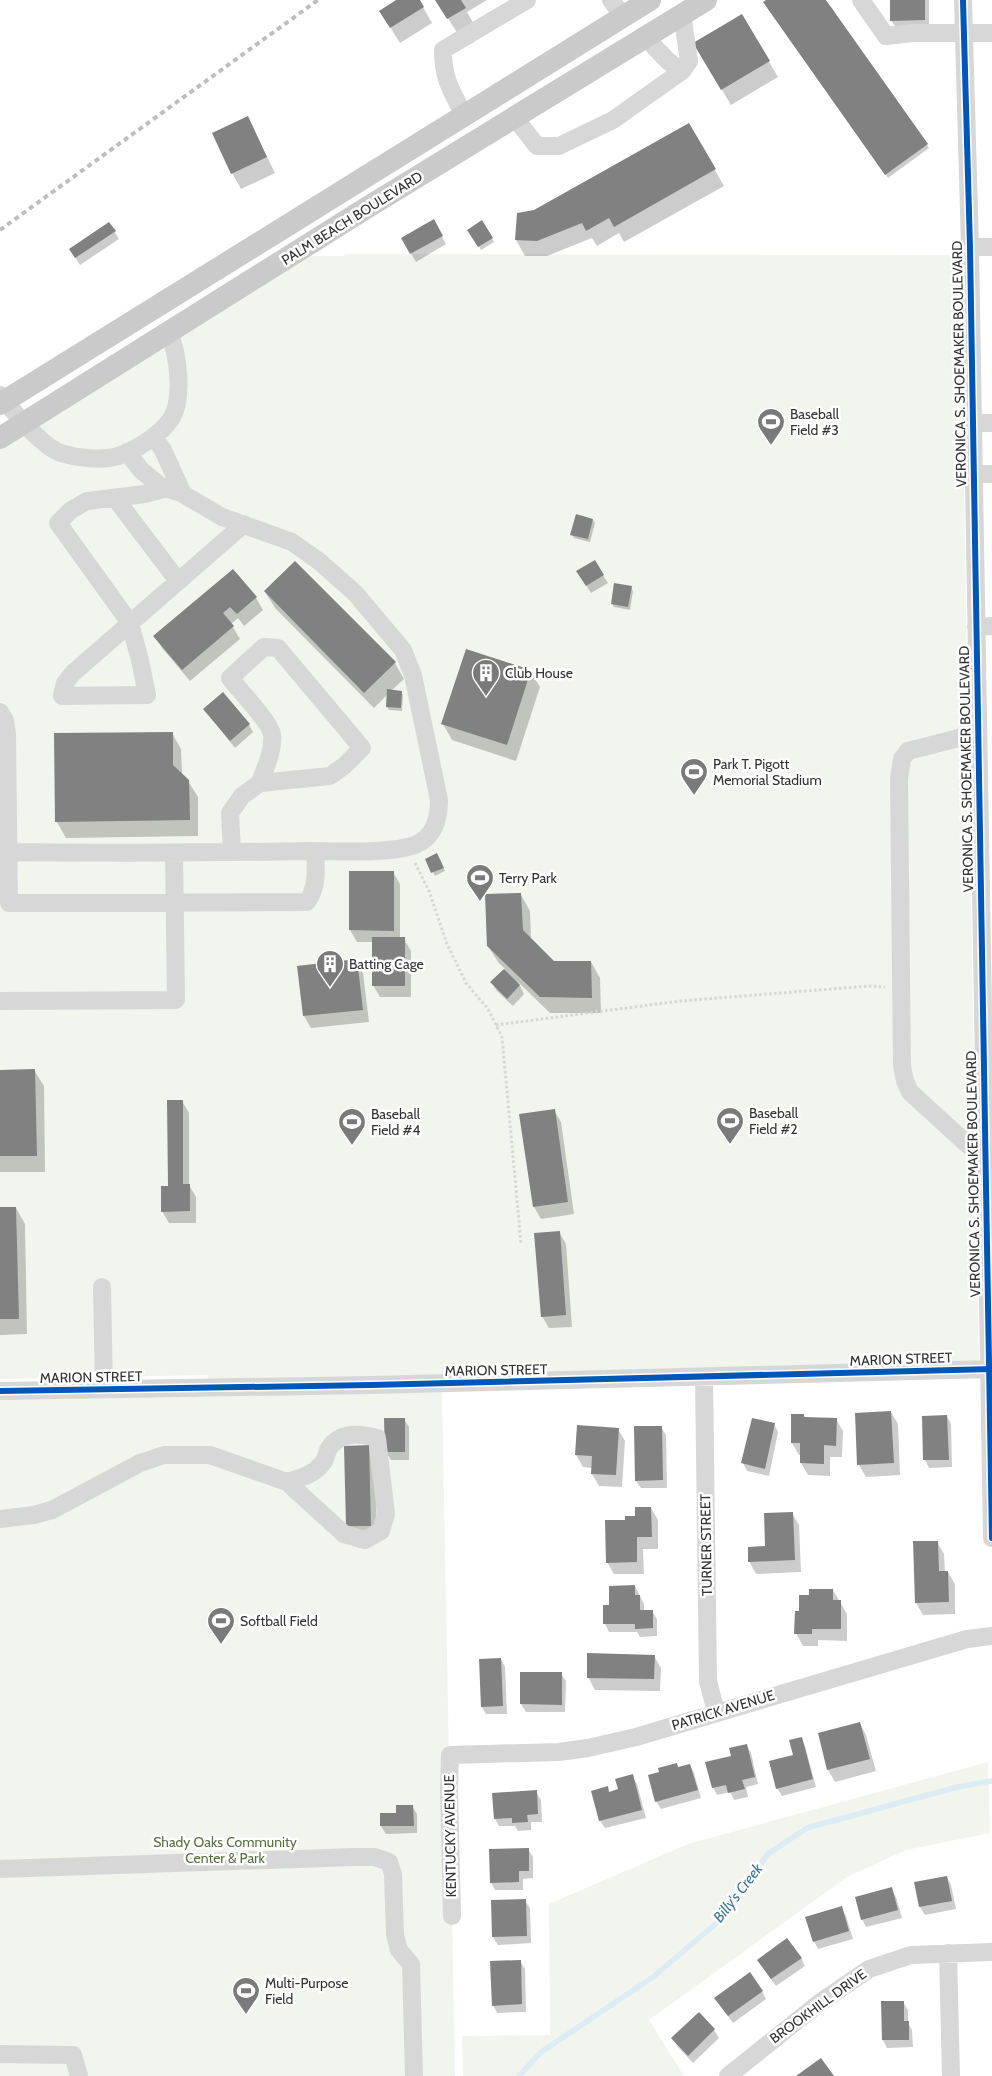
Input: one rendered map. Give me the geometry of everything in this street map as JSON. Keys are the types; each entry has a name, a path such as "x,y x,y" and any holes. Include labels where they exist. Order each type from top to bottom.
{"main road":[{"name":"PALM BEACH BOULEVARD","path":"0,438 368,207 706,0"},
{"name":"PALM BEACH BOULEVARD","path":"2,400 464,115 617,8 648,1"},
{"path":"515,118 518,105 530,90 561,63 630,20 648,1"},
{"path":"368,207 389,178 455,136 464,115"}],"street":[{"path":"464,115 446,79 443,69 443,50 527,0"},
{"path":"861,0 886,36 913,33 992,33"},
{"name":"VERONICA S. SHOEMAKER BOULEVARD","path":"963,0 974,474 984,627 978,734 988,996 986,1158 992,1538"},
{"path":"515,118 537,146 559,146 612,120 682,71 689,61 682,14"},
{"path":"645,37 668,61 682,71"},
{"path":"970,247 992,247"},
{"path":"2,400 24,423 60,453 103,458 119,456 154,437 172,418 177,399 178,364 169,333"},
{"path":"973,423 992,423"},
{"path":"154,437 163,450 175,491"},
{"path":"4,852 174,853 375,850 418,844 431,833 439,818 439,800 413,675 403,650 355,594 320,562 292,542 222,517 175,491 159,485 141,470 127,452"},
{"path":"974,474 992,474"},
{"path":"175,491 87,501 71,510 58,523 130,623 140,660 146,695 62,696 65,683 73,673 130,623 178,582 244,524"},
{"path":"115,498 178,582"},
{"path":"232,852 230,813 242,796 260,783 330,776 344,766 362,748 278,648 264,647 230,678 272,732 272,746 260,783"},
{"path":"0,712 5,720 7,734 4,852 9,903 306,902 313,893 316,877 315,851"},
{"path":"978,734 908,751 902,759 899,779 902,1066 905,1081 910,1092 964,1141 986,1158"},
{"path":"0,1001 176,1000 174,853"},
{"path":"102,1288 104,1389"},
{"name":"MARION STREET","path":"0,1391 704,1377 990,1369"},
{"name":"TURNER STREET","path":"704,1377 708,1681 716,1712"},
{"path":"0,1519 34,1515 52,1510 140,1463 164,1455 210,1455 288,1482 344,1534 365,1540 381,1531 386,1514 377,1438 352,1434 339,1438 329,1449 324,1463 316,1470 306,1476 288,1482"},
{"name":"PATRICK AVENUE","path":"450,1755 543,1752 588,1748 636,1736 967,1639 992,1636"},
{"name":"KENTUCKY AVENUE","path":"450,1755 452,1916"},
{"path":"0,1869 355,1858 375,1858 389,1862 393,1874 395,1935 399,1950 411,1964 414,2076"},
{"name":"BROOKHILL DRIVE","path":"728,2076 818,2004 869,1969 911,1955 992,1952"},
{"path":"948,1953 951,2076"},
{"path":"0,2054 73,2055 79,2076"}],"path":[{"path":"408,846 429,891 451,952 466,983 488,1009 502,1037 521,1243"},
{"path":"496,1025 680,1001 869,986 901,987"}],"green space":[{"name":"Terry Park","path":"346,254 960,255 979,1367 208,1385 208,1375 0,1379 0,442 295,256 343,256"},
{"name":"Shady Oaks Community Center & Park","path":"442,1391 455,2076 0,2076 0,1398"},
{"path":"988,1762 990,1833 906,1850 847,1877 649,2020 684,2076 463,2076 462,2036 550,2035 549,1904 688,1844"}],"building":[{"path":"396,0 420,0 424,7 390,28 379,11"},
{"path":"435,0 461,0 466,8 447,19"},
{"path":"766,0 826,0 928,144 885,175 763,2"},
{"path":"890,0 925,0 925,20 890,21"},
{"path":"742,14 770,61 721,90 693,43"},
{"path":"248,116 267,157 231,174 212,133"},
{"path":"689,123 716,169 614,227 609,218 586,231 582,223 537,241 515,240 517,213 534,210"},
{"path":"434,219 443,236 410,254 401,238"},
{"path":"482,220 493,238 478,247 467,230"},
{"path":"109,222 116,231 75,258 69,249"},
{"path":"576,514 593,519 588,539 570,535"},
{"path":"595,560 604,575 586,586 576,571"},
{"path":"295,561 396,662 364,693 264,591"},
{"path":"233,569 257,597 237,614 230,607 223,613 234,626 182,670 153,636"},
{"path":"614,583 632,586 628,607 611,604"},
{"name":"Club House","path":"466,649 531,670 507,745 441,724"},
{"path":"387,689 402,691 401,708 386,707"},
{"path":"223,692 250,724 230,741 203,709"},
{"path":"173,732 173,765 189,780 190,820 55,822 54,733"},
{"path":"437,853 444,868 431,873 425,859"},
{"path":"349,871 394,871 394,931 349,930"},
{"path":"521,893 523,930 554,961 591,961 592,998 540,997 487,946 485,894"},
{"path":"372,937 405,937 405,986 372,986"},
{"name":"Batting Cage","path":"357,959 363,1010 303,1016 297,966"},
{"path":"504,969 520,985 507,999 490,982"},
{"path":"35,1069 37,1156 0,1156 0,1070"},
{"path":"167,1100 183,1100 183,1184 190,1184 190,1211 161,1212 161,1186 168,1186"},
{"path":"555,1109 568,1202 533,1207 519,1114"},
{"path":"0,1207 16,1207 19,1319 0,1319"},
{"path":"560,1231 566,1315 541,1317 534,1233"},
{"path":"891,1411 894,1463 857,1465 855,1413"},
{"path":"791,1414 804,1414 804,1417 837,1418 836,1446 824,1445 824,1464 800,1463 800,1443 791,1443"},
{"path":"947,1415 949,1460 923,1460 922,1416"},
{"path":"384,1418 405,1418 405,1452 385,1452"},
{"path":"752,1418 775,1423 765,1469 741,1463"},
{"path":"577,1425 619,1428 616,1475 591,1474 592,1456 575,1455"},
{"path":"634,1426 662,1426 663,1480 635,1481"},
{"path":"369,1445 371,1526 346,1526 344,1446"},
{"path":"635,1507 651,1507 652,1537 637,1537 637,1562 606,1563 605,1520 625,1520 625,1516 635,1516"},
{"path":"793,1512 795,1560 748,1562 748,1547 765,1546 764,1513"},
{"path":"913,1541 938,1541 939,1571 948,1571 949,1602 915,1603"},
{"path":"635,1585 635,1595 640,1595 640,1610 653,1610 653,1628 635,1629 635,1624 603,1624 603,1605 609,1605 609,1586"},
{"path":"809,1589 833,1589 833,1600 841,1600 841,1629 812,1629 812,1634 794,1634 795,1611 799,1611 799,1595 809,1595"},
{"path":"587,1653 655,1655 654,1679 587,1678"},
{"path":"501,1658 503,1706 481,1707 479,1659"},
{"path":"520,1672 562,1672 562,1705 520,1704"},
{"path":"860,1722 870,1759 827,1770 818,1733"},
{"path":"802,1737 813,1779 776,1789 769,1761 793,1755 789,1740"},
{"path":"747,1744 755,1777 742,1780 745,1789 728,1793 726,1785 712,1788 705,1762 731,1756 729,1748"},
{"path":"677,1763 678,1767 690,1764 698,1790 655,1802 648,1775 659,1772 658,1768"},
{"path":"633,1774 642,1810 599,1821 591,1791 608,1786 609,1792 618,1789 615,1779"},
{"path":"537,1790 538,1814 527,1815 528,1822 512,1823 512,1818 494,1819 492,1793"},
{"path":"396,1805 413,1805 414,1826 380,1826 380,1813 396,1813"},
{"path":"529,1848 529,1871 519,1871 519,1882 490,1883 489,1849"},
{"path":"947,1876 952,1901 919,1907 914,1882"},
{"path":"892,1887 898,1910 861,1920 855,1897"},
{"path":"526,1899 527,1936 492,1937 491,1900"},
{"path":"842,1906 849,1931 813,1942 805,1917"},
{"path":"787,1938 802,1958 771,1979 757,1960"},
{"path":"521,1960 522,2004 492,2006 490,1961"},
{"path":"750,1972 763,1991 728,2016 714,1998"},
{"path":"881,2001 904,2001 904,2021 909,2021 909,2040 882,2040"},
{"path":"699,2012 715,2029 688,2056 671,2038"},
{"path":"821,2058 834,2076 796,2076"}],"waterway":[{"name":"Billy's Creek","path":"519,2076 541,2052 653,1977 719,1921 768,1854 807,1828 957,1787 992,1781"}],"railway":[{"path":"0,230 318,0"}],"cycle path":[{"path":"963,0 970,247 992,1538"},
{"path":"0,1391 371,1385 992,1369"}],"place":[{"name":"Baseball Field #3","path":"771,446"},
{"name":"Club House","path":"486,697"},
{"name":"Park T. Pigott Memorial Stadium","path":"694,796"},
{"name":"Terry Park","path":"480,902"},
{"name":"Batting Cage","path":"330,988"},
{"name":"Baseball Field #2","path":"730,1145"},
{"name":"Baseball Field #4","path":"352,1146"},
{"name":"Softball Field","path":"221,1645"},
{"name":"Multi-Purpose Field","path":"246,2015"}]}
